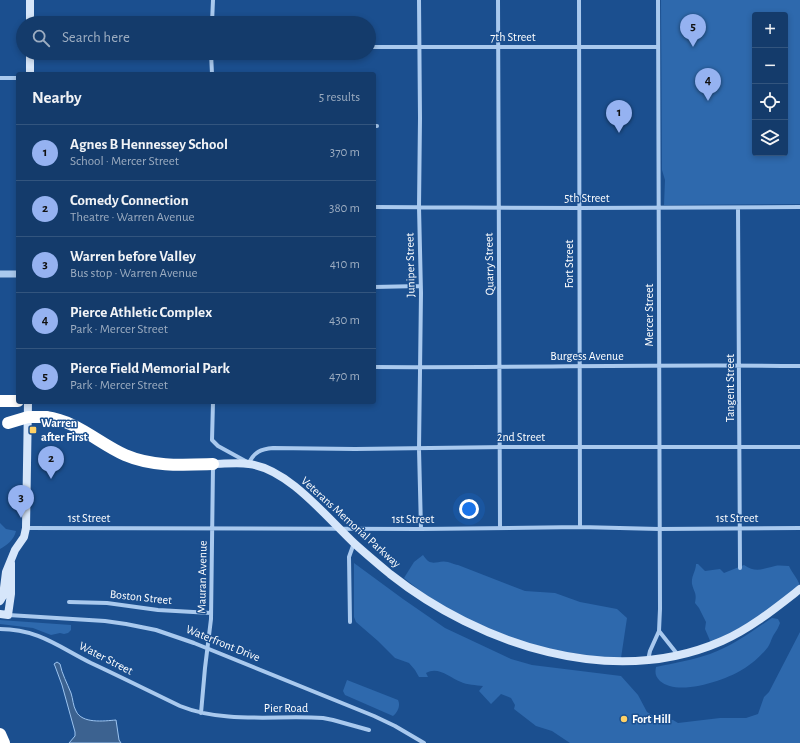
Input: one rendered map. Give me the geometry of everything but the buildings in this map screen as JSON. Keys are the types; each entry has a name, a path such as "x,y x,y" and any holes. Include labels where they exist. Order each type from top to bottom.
{"highway":[{"path":"0,401 16,401"},
{"path":"4,425 28,417 46,417 62,420 72,424 110,447 139,460 169,464 213,464"},
{"path":"0,734 4,743"}],"main road":[{"path":"30,0 30,16"},
{"path":"30,60 30,72"},
{"path":"4,615 2,598 6,572 15,550 24,537 26,528 28,404"},
{"name":"Veterans Memorial Parkway","path":"213,464 249,463 268,470 285,479 304,494 354,543 391,575 416,592 466,623 495,636 557,655 598,661 629,662 678,655 700,650 724,641 755,622 800,589"},
{"path":"4,615 11,594 11,560"}],"street":[{"path":"212,16 213,0"},
{"name":"Juniper Street","path":"419,0 419,449 421,529"},
{"name":"Quarry Street","path":"498,0 500,528"},
{"name":"Fort Street","path":"579,0 580,527"},
{"name":"Mercer Street","path":"648,660 659,631 658,0"},
{"name":"7th Street","path":"376,47 658,47"},
{"path":"211,60 212,72"},
{"path":"0,78 16,78"},
{"name":"5th Street","path":"376,207 800,207"},
{"name":"Tangent Street","path":"738,208 740,568"},
{"path":"0,274 16,274"},
{"path":"376,286 420,286"},
{"name":"Burgess Avenue","path":"376,367 800,366"},
{"path":"213,404 212,440 218,446 249,463"},
{"name":"2nd Street","path":"249,463 256,452 273,448 800,448"},
{"name":"Mauran Avenue","path":"201,713 212,613 213,464"},
{"name":"1st Street","path":"26,528 800,528"},
{"path":"350,622 350,557 354,543"},
{"name":"Boston Street","path":"69,602 107,603 158,610 212,613"},
{"name":"Waterfront Drive","path":"4,615 120,622 162,632 374,716 424,743"},
{"name":"Water Street","path":"0,629 24,631 41,636 84,659 180,706 201,713"},
{"path":"659,631 678,655"},
{"name":"Pier Road","path":"201,713 239,717 323,718 369,730"}],"shaded area":[{"path":"661,0 800,0 800,204 664,205 665,180 662,170"},
{"path":"0,523 6,529 16,531 12,540 0,549"},
{"path":"423,555 429,562 435,563 444,561 458,565 525,591 555,593 580,602 617,609 627,618 621,658 617,660 548,649 514,639 442,608 404,578 414,562"},
{"path":"354,563 445,628 511,659 532,665 621,676 638,695 647,712 658,719 673,720 678,723 720,718 746,718 758,714 764,697 769,692 800,632 800,743 570,743 552,731 536,726 514,709 515,705 511,698 501,694 491,704 479,691 483,686 463,683 439,671 430,671 426,673 428,677 419,677 409,663 395,658 356,622 354,617"},
{"path":"696,564 698,564 705,571 720,569 724,573 744,565 756,570 777,566 789,566 799,583 800,588 756,619 711,643 705,629 706,622 695,603 696,599 692,581"},
{"path":"772,618 778,619 780,623 768,647 754,661 737,673 715,682 690,687 668,686 660,681 656,676 656,667 697,658 718,651 742,638"},
{"path":"0,620 71,625 71,630 64,634 60,633 51,635 33,628 0,624"},
{"path":"57,662 60,664 71,693 75,709 79,715 88,720 94,721 116,720 119,740 121,743 69,743 75,736 75,732 62,685 54,664"},
{"path":"347,680 398,700 399,707 397,711 393,716 345,695 343,691"}],"place":[{"name":"Pierce Field Memorial Park","path":"693,47"},
{"name":"Pierce Athletic Complex","path":"708,101"},
{"name":"Agnes B Hennessey School","path":"619,133"},
{"name":"Warren after First","path":"33,430"},
{"name":"Comedy Connection","path":"51,479"},
{"name":"Warren before Valley","path":"21,518"},
{"name":"Fort Hill","path":"624,719"}]}
